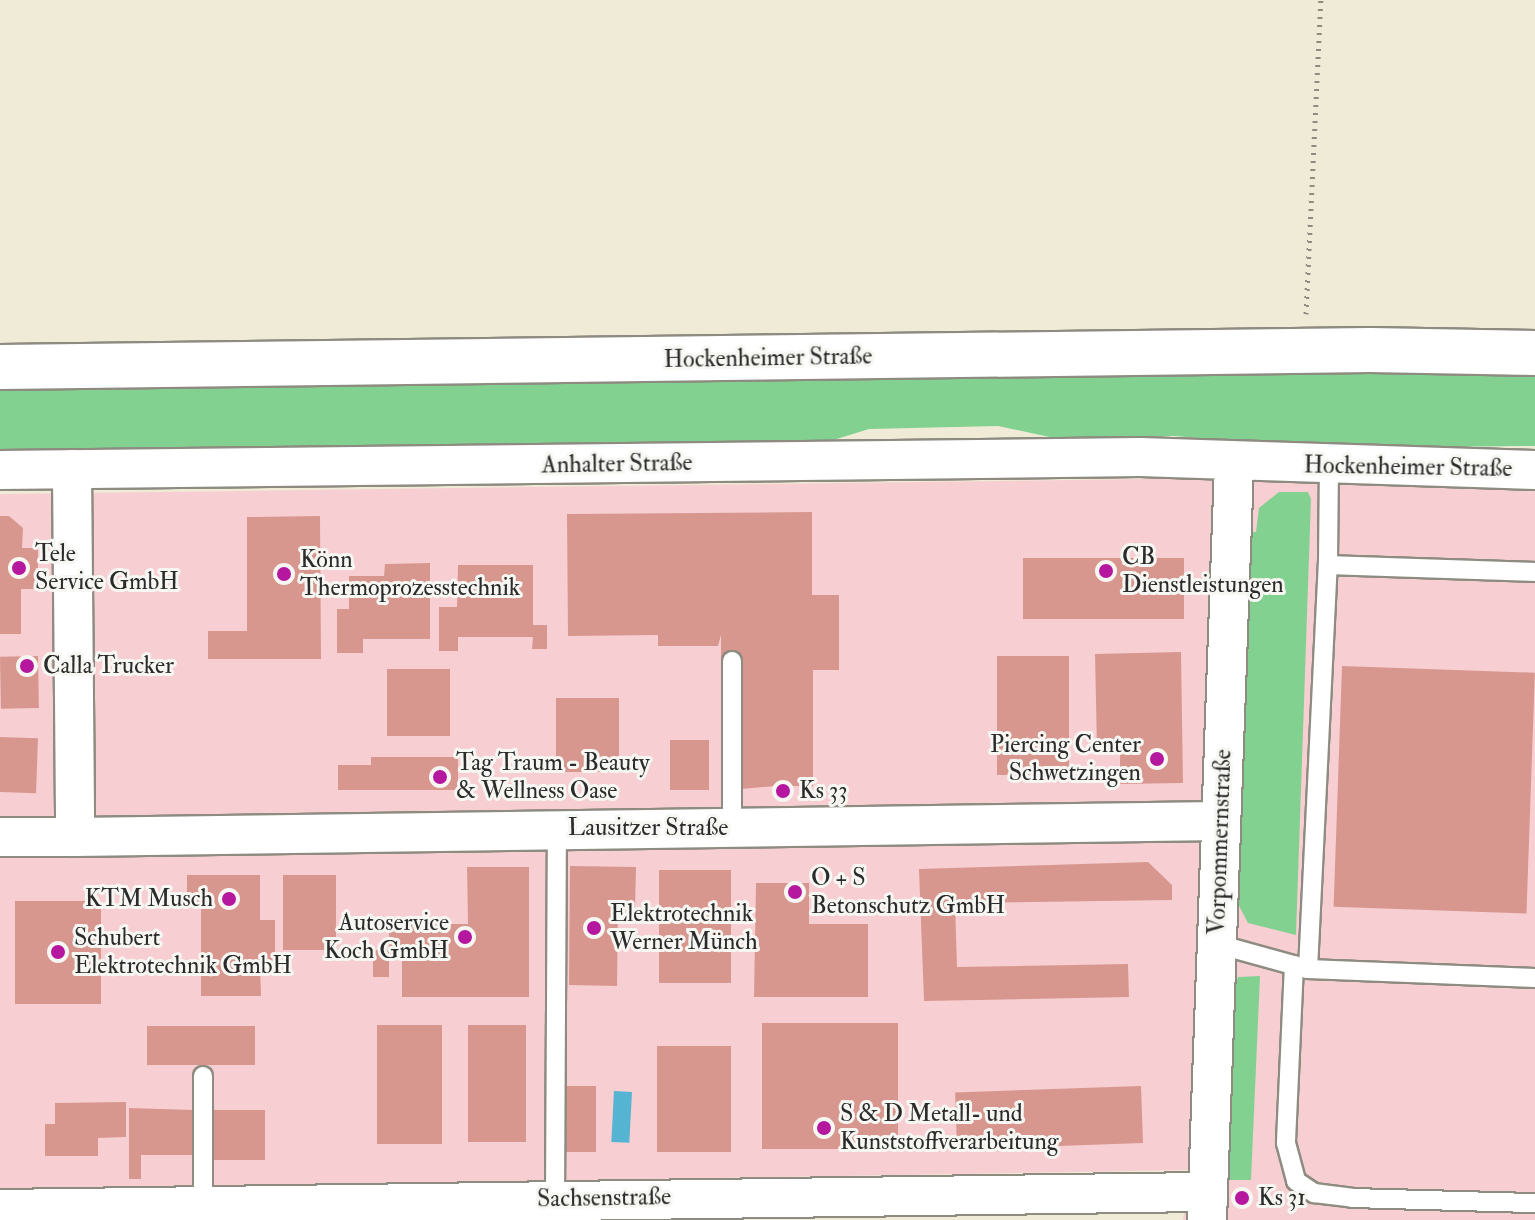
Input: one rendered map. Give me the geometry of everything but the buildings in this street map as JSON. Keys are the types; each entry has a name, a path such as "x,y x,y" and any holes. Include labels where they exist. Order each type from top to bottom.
{"street":[{"name":"Hockenheimer Straße","path":"0,367 1370,350 1535,353"},
{"name":"Anhalter Straße","path":"0,470 1140,457 1234,464"},
{"name":"Hockenheimer Straße","path":"1234,464 1535,470"},
{"name":"Vorpommernstraße","path":"1208,1206 1234,464"},
{"path":"72,469 75,837"},
{"name":"Lausitzer Straße","path":"0,837 1221,821"},
{"name":"Sachsenstraße","path":"0,1209 555,1198 1208,1206"}],"lane":[{"path":"1329,464 1328,565 1286,1143 1296,1181 1314,1193 1352,1198 1535,1203"},
{"path":"1328,565 1535,572"},
{"path":"732,661 732,827"},
{"path":"555,1198 557,828"},
{"path":"1217,944 1301,967 1535,978"},
{"path":"203,1076 203,1205"}],"path":[{"path":"1306,314 1321,0"}],"shaded area":[{"path":"1372,476 1535,488 1535,1220 1183,1220 1191,1170 0,1190 0,494"}],"green space":[{"path":"1421,370 1535,375 1535,446 1329,448 1174,436 1059,439 998,426 869,429 827,442 0,454 0,390"},
{"path":"1279,492 1308,492 1311,499 1296,935 1248,923 1238,904 1252,532 1256,532 1259,508"},
{"path":"1260,976 1251,1180 1229,1180 1234,991 1238,977"}],"water":[{"path":"614,1091 632,1092 629,1143 611,1142"}],"place":[{"name":"Tele Service GmbH","path":"19,568"},
{"name":"CB Dienstleistungen","path":"1106,571"},
{"name":"Könn Thermoprozesstechnik","path":"284,574"},
{"name":"Calla Trucker","path":"27,666"},
{"name":"Piercing Center Schwetzingen","path":"1157,759"},
{"name":"Tag Traum - Beauty & Wellness Oase","path":"440,777"},
{"name":"Ks 33","path":"783,791"},
{"name":"O + S Betonschutz GmbH","path":"795,892"},
{"name":"KTM Musch","path":"229,899"},
{"name":"Elektrotechnik Werner Münch","path":"594,928"},
{"name":"Autoservice Koch GmbH","path":"465,937"},
{"name":"Schubert Elektrotechnik GmbH","path":"58,952"},
{"name":"S & D Metall- und Kunststoffverarbeitung","path":"824,1128"},
{"name":"Ks 31","path":"1242,1198"}]}
